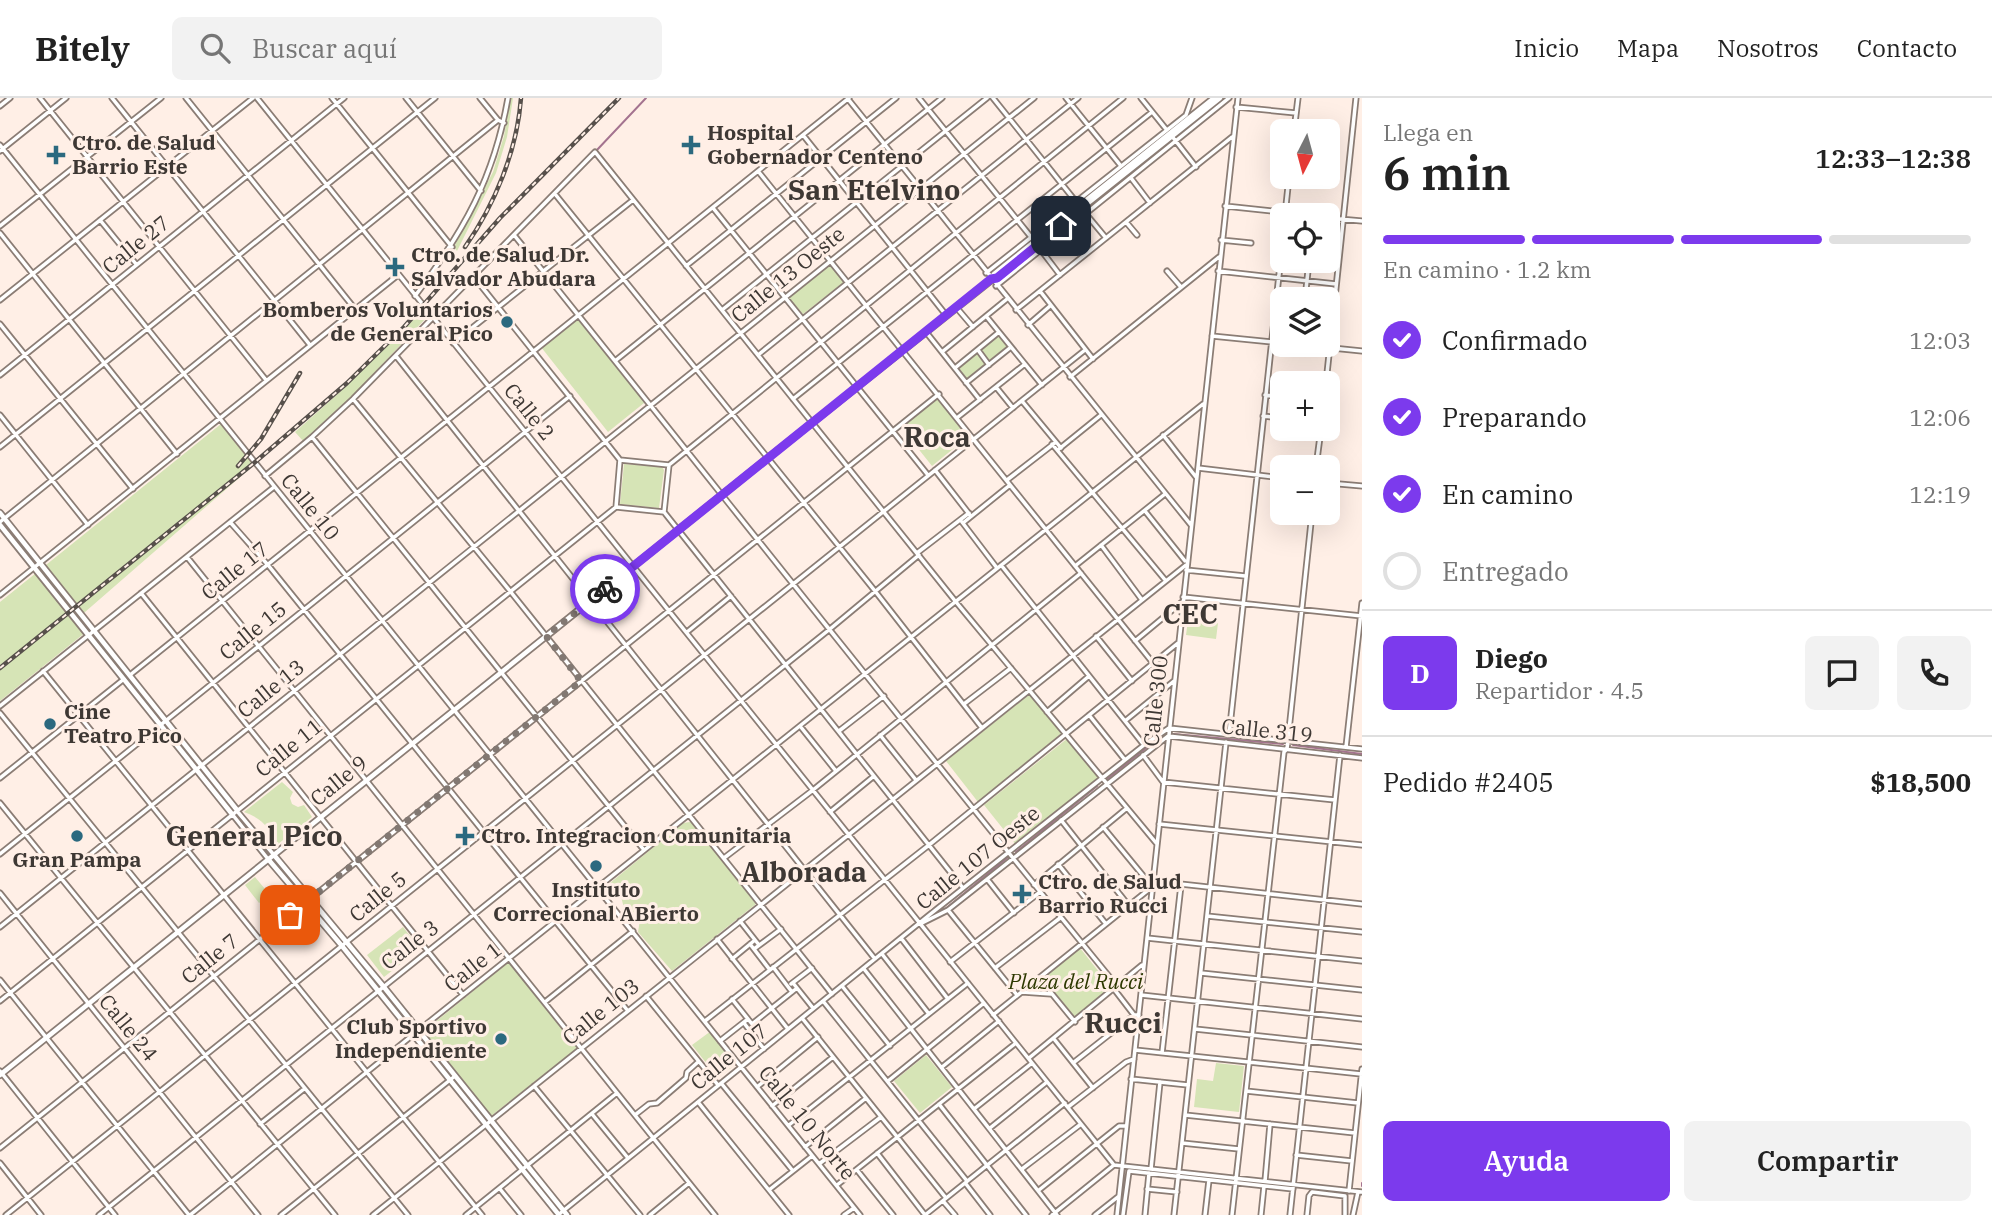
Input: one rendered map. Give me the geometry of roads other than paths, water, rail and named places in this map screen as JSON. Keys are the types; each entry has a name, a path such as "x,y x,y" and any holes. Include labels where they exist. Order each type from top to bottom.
{"main road":[{"path":"1171,135 1214,98"},
{"path":"1171,135 1220,98"},
{"name":"Calle 9","path":"1,1073 902,350 991,279 997,278 1171,135"},
{"path":"0,513 2,522 34,568 197,771 234,812"},
{"path":"2,522 40,563 167,721 234,812"},
{"path":"274,855 310,898 378,990 488,1122 558,1215"},
{"path":"268,859 305,903 383,986 419,1030 452,1078"},
{"path":"524,1168 565,1213"}],"street":[{"path":"0,106 10,98"},
{"path":"40,98 266,381"},
{"path":"1,149 66,98"},
{"path":"112,98 310,345"},
{"path":"0,226 161,98"},
{"path":"186,98 355,309"},
{"path":"0,300 255,98"},
{"name":"Calle 2","path":"255,98 1114,1165"},
{"path":"332,98 452,247"},
{"name":"Calle 27","path":"0,375 344,98"},
{"path":"406,98 481,191"},
{"path":"0,447 435,98"},
{"path":"480,98 498,120 504,123"},
{"path":"415,296 452,247 481,191 495,158 508,98"},
{"path":"687,266 896,98"},
{"path":"919,98 1031,237"},
{"path":"615,361 942,98"},
{"path":"722,310 987,98"},
{"path":"993,98 1106,238"},
{"name":"Calle 13 Oeste","path":"562,477 697,370 784,296 1034,98"},
{"path":"1066,98 1121,166"},
{"path":"758,355 1078,98"},
{"path":"620,460 668,465 1123,98"},
{"path":"1141,98 1196,167"},
{"path":"986,273 1031,237 1130,178 1171,135 1188,113 1192,98"},
{"path":"996,286 1041,250 1121,166 1234,98"},
{"name":"Calle 300","path":"1117,1215 1236,107 1234,98"},
{"path":"1295,119 1298,98"},
{"path":"1336,287 1356,98"},
{"path":"848,99 1191,525"},
{"name":"Calle 17","path":"0,778 848,99"},
{"path":"1236,107 1296,113"},
{"path":"793,399 1152,112"},
{"path":"2,522 498,120"},
{"path":"803,135 946,316"},
{"path":"1016,310 1232,138"},
{"name":"Calle 10","path":"1,149 598,888"},
{"path":"265,476 353,399 595,152 883,512 1157,844"},
{"path":"758,171 1153,663"},
{"path":"1130,178 1150,203"},
{"path":"555,194 912,637 982,728"},
{"path":"453,342 633,200"},
{"path":"1225,206 1270,212"},
{"path":"713,208 928,475"},
{"path":"1340,219 1362,221"},
{"path":"100,220 137,264"},
{"path":"1126,222 1137,235"},
{"path":"0,233 177,453"},
{"path":"514,235 1137,1015 1073,1063"},
{"path":"1221,240 1251,243"},
{"path":"1041,250 1060,275"},
{"path":"1070,377 1219,257"},
{"path":"1167,271 1181,287"},
{"path":"1218,271 1336,284"},
{"path":"1277,287 1279,273"},
{"path":"1306,287 1308,273"},
{"path":"0,595 398,275"},
{"path":"474,276 620,460 616,507 664,512"},
{"path":"1040,291 1093,359"},
{"path":"942,352 1007,299"},
{"path":"1028,325 1051,306"},
{"path":"956,307 973,327"},
{"path":"986,316 1042,385"},
{"path":"0,324 133,489"},
{"path":"926,332 979,400"},
{"path":"955,368 999,332"},
{"path":"1211,336 1270,342"},
{"path":"966,383 1011,348"},
{"path":"1340,348 1362,351"},
{"path":"978,350 989,365"},
{"name":"Calle 5","path":"6,1215 1085,350"},
{"path":"1229,735 1270,351"},
{"path":"396,356 875,959"},
{"path":"957,417 1025,364"},
{"path":"996,387 1013,408"},
{"name":"Calle 7","path":"0,1148 939,394"},
{"path":"1265,395 1270,396"},
{"name":"Calle 15","path":"0,854 570,397"},
{"path":"353,399 475,547 832,994"},
{"path":"1022,401 1091,492 1166,580"},
{"name":"Calle 1","path":"190,1215 1203,404"},
{"path":"0,415 88,525"},
{"path":"1059,449 1101,415"},
{"path":"1263,416 1270,417"},
{"path":"1163,435 1196,477"},
{"path":"312,437 644,850"},
{"path":"1007,480 1054,443"},
{"path":"668,465 664,512 963,888"},
{"path":"1197,468 1270,477"},
{"path":"935,470 970,515"},
{"name":"Calle 13","path":"0,927 562,477"},
{"path":"1340,483 1362,486"},
{"name":"Calle 3","path":"99,1215 831,629 918,554 1011,484"},
{"path":"0,706 274,487"},
{"path":"1075,566 1165,494"},
{"name":"Calle 11","path":"0,1001 616,507"},
{"path":"1145,511 1186,566 1245,576"},
{"path":"230,522 268,565 628,1011"},
{"path":"962,522 1036,609 1144,745"},
{"path":"1232,1215 1311,525"},
{"path":"1101,545 1142,600"},
{"path":"187,557 715,1215"},
{"name":"Calle 103","path":"373,1215 1186,566"},
{"path":"724,858 813,790 1081,573"},
{"path":"141,593 463,995"},
{"path":"687,632 731,596"},
{"path":"1135,640 1183,599 1361,616"},
{"path":"1346,747 1362,603"},
{"path":"1096,636 1132,681"},
{"path":"705,1021 929,845 1178,643"},
{"path":"964,704 1011,668"},
{"path":"43,671 482,1215"},
{"path":"1047,712 1089,676"},
{"path":"1125,721 1174,681"},
{"path":"839,732 884,695"},
{"path":"0,713 408,1215"},
{"path":"1089,715 1125,760"},
{"path":"800,726 836,771"},
{"name":"Calle 319","path":"1169,728 1362,749"},
{"name":"Calle 107 Oeste","path":"920,924 1102,778 1169,728"},
{"path":"880,735 916,780"},
{"name":"Calle 319","path":"1168,736 1362,758"},
{"name":"Calle 107 Oeste","path":"920,924 948,910 1168,736"},
{"path":"1174,1215 1226,742"},
{"path":"1143,755 1163,782 1335,800"},
{"path":"1290,1215 1340,755"},
{"path":"830,812 874,776"},
{"path":"0,803 335,1215"},
{"path":"1034,885 1127,808"},
{"path":"234,812 274,855"},
{"path":"234,812 268,859"},
{"path":"1061,820 1129,906"},
{"path":"1159,824 1362,845"},
{"path":"1103,827 1145,878 1153,881 1362,904"},
{"path":"1058,864 1106,924"},
{"path":"987,879 1014,913"},
{"path":"1162,1053 1181,884"},
{"path":"993,1015 1152,887"},
{"name":"Calle 10 Norte","path":"598,888 860,1215"},
{"path":"950,962 1040,892"},
{"name":"Calle 24","path":"0,893 258,1215"},
{"path":"948,910 1017,995"},
{"path":"1207,916 1362,932"},
{"path":"995,968 1060,918"},
{"path":"740,921 759,945"},
{"name":"Calle 107","path":"558,1215 565,1213 607,1175 920,924"},
{"path":"754,949 780,929"},
{"path":"545,1002 633,931"},
{"path":"1147,938 1362,961"},
{"path":"717,939 789,1029"},
{"path":"901,939 948,999"},
{"path":"733,959 755,940"},
{"path":"750,944 792,992"},
{"path":"882,954 929,1014"},
{"path":"975,1109 1144,964"},
{"path":"788,986 812,968"},
{"path":"863,969 1007,1149 1055,1214 1114,1165 1265,1184 1360,1192 1353,1215"},
{"path":"1201,973 1362,990"},
{"path":"1039,978 1075,1022"},
{"path":"0,980 190,1215"},
{"path":"793,983 814,1009"},
{"path":"788,1126 968,983"},
{"path":"842,986 890,1046"},
{"path":"746,1021 752,1024 797,988"},
{"path":"1022,992 1052,995"},
{"path":"1141,995 1362,1019"},
{"path":"646,996 793,1171"},
{"path":"733,999 764,1049"},
{"path":"824,1001 919,1120 990,1215"},
{"path":"887,1081 984,1003"},
{"path":"802,1018 955,1215"},
{"path":"720,1041 746,1021"},
{"path":"942,1067 999,1021"},
{"path":"1195,1029 1362,1047"},
{"path":"757,1087 818,1037"},
{"path":"1054,1039 1093,1088"},
{"path":"836,1186 1016,1043"},
{"path":"1135,1050 1361,1074"},
{"path":"772,1106 833,1057"},
{"path":"877,1153 925,1215 1007,1149 1134,1059"},
{"path":"635,1115 649,1104 657,1103 686,1078 687,1072 699,1062"},
{"path":"1349,1191 1362,1069"},
{"path":"1,1073 115,1215"},
{"path":"281,1215 452,1078"},
{"path":"1132,1079 1188,1085"},
{"path":"990,1128 1047,1082"},
{"path":"1145,1215 1160,1082"},
{"path":"534,1086 640,1215"},
{"path":"260,1124 304,1088"},
{"path":"1246,1091 1358,1103"},
{"path":"466,1215 617,1093"},
{"path":"805,1147 866,1098"},
{"path":"698,1101 789,1215"},
{"path":"939,1104 1026,1215"},
{"path":"592,1114 628,1158"},
{"path":"1185,1115 1355,1133"},
{"path":"819,1164 881,1117"},
{"path":"1022,1169 1081,1124"},
{"path":"1261,1215 1270,1124"},
{"path":"1039,1191 1119,1126 1126,1126"},
{"path":"1182,1143 1239,1149"},
{"path":"769,1190 812,1156"},
{"path":"1296,1156 1352,1161"},
{"path":"0,1163 41,1215"},
{"path":"856,1170 893,1215"},
{"path":"1123,1215 1129,1171 1150,1171"},
{"path":"1179,1174 1209,1180 1236,1180"},
{"path":"1205,1215 1209,1180"},
{"path":"650,1215 689,1183"},
{"path":"500,1189 521,1215"},
{"path":"1147,1189 1177,1192"},
{"path":"1307,1215 1310,1193 1347,1197 1345,1215"},
{"path":"1095,1215 1119,1196"},
{"path":"845,1215 854,1208"}],"waterway":[{"path":"596,151 646,98"},
{"path":"1173,734 1283,744"},
{"path":"1106,780 1161,736"},
{"path":"1293,745 1362,754"},
{"path":"1016,852 1097,786"},
{"path":"943,911 1007,858"}],"railway":[{"path":"465,247 486,213 503,176 515,138 521,98"},
{"path":"0,668 254,463 347,383 404,327 500,218 619,98"},
{"path":"238,466 261,439 300,373"}],"place":[{"name":"Hospital Gobernador Centeno","path":"691,145"},
{"name":"Ctro. de Salud Barrio Este","path":"56,155"},
{"name":"Ctro. de Salud Dr. Salvador Abudara","path":"395,267"},
{"name":"Bomberos Voluntarios de General Pico","path":"507,322"},
{"name":"Cine Teatro Pico","path":"50,724"},
{"name":"Gran Pampa","path":"77,836"},
{"name":"Ctro. Integracion Comunitaria","path":"465,836"},
{"name":"Instituto Correcional ABierto","path":"596,866"},
{"name":"Ctro. de Salud Barrio Rucci","path":"1022,894"},
{"name":"Club Sportivo Independiente","path":"501,1039"}],"district":[{"name":"San Etelvino","path":"874,190"},
{"name":"Roca","path":"937,437"},
{"name":"CEC","path":"1190,614"},
{"name":"General Pico","path":"254,836"},
{"name":"Alborada","path":"804,872"},
{"name":"Rucci","path":"1123,1023"}],"park label":[{"name":"Plaza del Rucci","path":"1076,982"}]}
